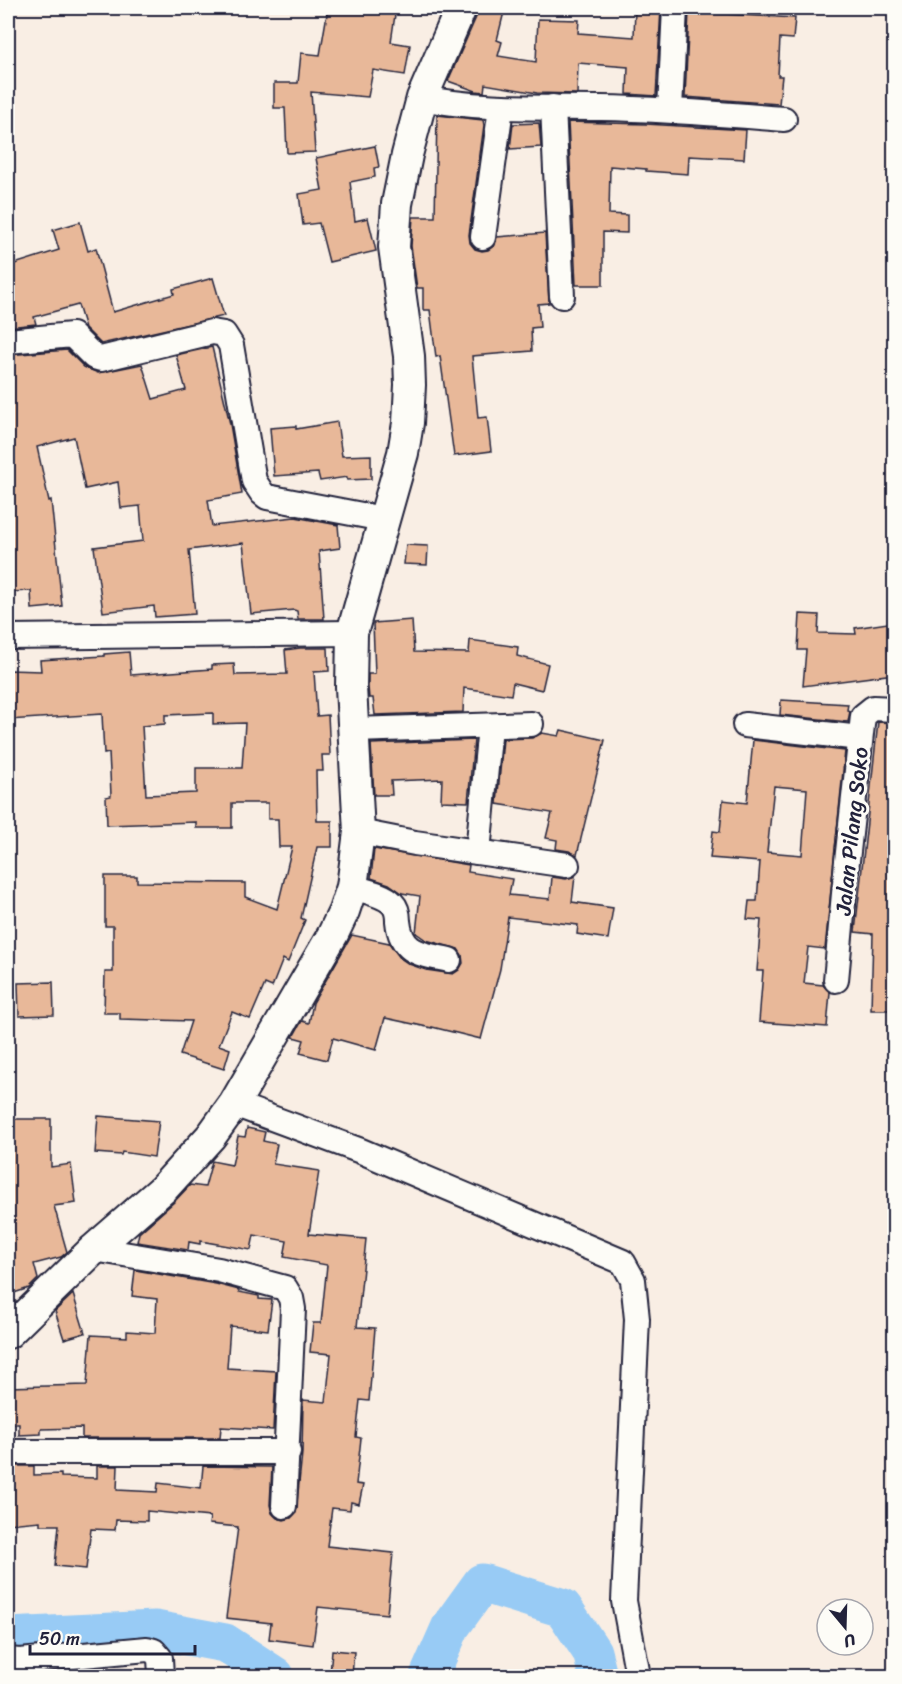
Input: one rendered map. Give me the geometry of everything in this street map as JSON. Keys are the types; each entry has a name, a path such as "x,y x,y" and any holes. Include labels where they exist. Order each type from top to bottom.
{"street":[{"path":"8,1333 94,1249 184,1168 234,1104 333,934 352,887 360,832 351,687 352,633 403,453 408,423 409,356 394,247 397,204 422,98 461,8"},
{"path":"670,109 675,8"},
{"path":"422,98 447,103 501,108 670,109 784,119"},
{"path":"553,107 562,296"},
{"path":"483,237 501,108"},
{"path":"8,341 72,335 89,353 101,359 212,332 224,334 231,345 254,481 262,493 267,497 383,519"},
{"path":"8,637 352,633"},
{"name":"Jalan Pilang Soko","path":"836,981 863,716 869,710 879,707 894,709"},
{"path":"355,730 531,724"},
{"path":"745,725 860,738"},
{"path":"478,852 490,726"},
{"path":"360,832 415,843 567,865"},
{"path":"352,887 387,899 393,904 398,914 399,933 410,948 421,954 449,960"},
{"path":"234,1104 361,1151 623,1263 633,1280 637,1319 624,1601 638,1677"},
{"path":"94,1249 219,1270 285,1288 291,1298 293,1309 284,1506"},
{"path":"8,1452 288,1452"},
{"path":"16,1666 147,1648 154,1651 160,1658 161,1677"}],"building":[{"path":"328,8 396,8 391,42 410,45 405,75 373,70 368,97 311,92 315,152 287,153 285,108 274,108 274,83 298,83 301,53 320,55"},
{"path":"478,8 505,8 497,40 502,42 498,56 536,62 538,19 579,20 578,33 634,37 635,8 661,8 656,96 627,94 628,67 578,63 577,94 537,93 485,84 484,92 448,81"},
{"path":"689,12 795,18 793,39 780,38 778,76 782,76 779,104 685,97"},
{"path":"437,115 483,120 469,235 470,243 475,249 482,251 495,245 497,237 545,233 549,303 538,304 540,327 531,328 532,351 472,356 478,418 487,417 491,451 454,456 440,356 436,357 430,310 423,310 423,288 417,288 411,246 413,217 435,217"},
{"path":"568,122 746,130 744,159 689,156 688,174 610,166 609,214 627,215 627,233 603,232 603,285 576,285"},
{"path":"539,123 541,147 510,149 513,124"},
{"path":"375,146 379,167 374,168 375,177 350,182 355,221 368,218 376,251 329,262 319,223 303,225 299,194 322,190 316,158"},
{"path":"80,222 88,251 96,248 113,312 174,294 173,289 213,278 224,316 101,344 85,328 78,305 34,317 36,324 8,327 8,266 59,250 53,230"},
{"path":"212,347 230,424 242,494 208,500 212,526 295,517 338,525 340,548 319,551 324,619 298,619 297,611 294,610 251,614 243,543 189,550 195,614 155,617 154,606 103,612 94,547 143,541 140,506 121,508 118,482 85,489 74,437 37,447 49,501 51,500 62,606 32,609 31,591 8,592 8,355 67,350 84,367 98,373 142,364 153,399 186,390 176,355"},
{"path":"337,422 342,456 371,455 371,479 347,480 347,477 320,481 318,473 274,476 270,428 296,426 296,429"},
{"path":"406,545 428,546 427,565 404,564"},
{"path":"800,614 819,615 818,633 856,634 855,628 894,622 894,674 803,686 806,650 798,650"},
{"path":"412,620 414,652 469,653 470,640 518,647 517,656 548,664 542,690 513,683 511,695 464,688 463,712 375,715 373,698 369,698 368,687 368,674 375,674 373,623"},
{"path":"328,648 329,671 314,672 317,716 328,715 330,755 322,755 323,771 316,771 317,821 332,821 332,847 317,847 301,918 305,920 288,962 283,959 272,987 265,984 250,1019 232,1012 219,1045 230,1049 224,1069 180,1055 191,1021 120,1019 120,1013 104,1013 105,972 113,972 113,926 105,926 105,876 137,876 137,882 245,883 245,897 277,909 292,847 279,847 278,819 268,819 268,803 232,803 232,828 196,828 196,822 107,825 106,797 111,796 110,772 109,753 104,754 102,714 8,720 8,670 41,671 40,660 129,652 131,675 212,669 212,665 234,664 235,675 287,674 285,650","holes":["213,713 213,724 245,723 242,768 196,768 196,793 146,795 142,726 165,724 165,715"]},
{"path":"781,700 848,704 847,710 850,711 848,722 780,715"},
{"path":"878,722 894,723 894,1010 871,1010 873,934 855,932"},
{"path":"561,730 605,740 577,855 556,849 557,840 546,838 552,813 497,804 503,739 532,738 542,733 559,736"},
{"path":"474,740 468,802 441,801 442,779 391,781 392,795 374,795 371,744"},
{"path":"753,740 845,751 825,949 808,947 804,983 823,985 830,992 827,1027 759,1022 763,971 757,971 761,920 747,919 749,901 757,901 760,862 710,858 713,831 720,832 723,800 747,803","holes":["774,786 807,789 802,855 767,852"]},
{"path":"374,849 469,865 468,872 512,879 509,895 550,899 552,877 566,879 575,876 572,902 613,908 608,939 577,934 578,925 508,917 500,969 481,1039 385,1018 376,1050 333,1038 327,1060 300,1053 304,1040 293,1037 302,1021 309,1023 313,1003 352,935 389,943 400,958 426,970 453,974 463,963 458,949 426,940 416,933 420,896 402,893 389,884 371,878"},
{"path":"53,982 54,1015 19,1016 18,983"},
{"path":"98,1116 159,1121 154,1157 122,1152 121,1155 95,1153"},
{"path":"8,1119 51,1119 51,1167 71,1164 76,1203 54,1206 67,1252 61,1257 34,1264 38,1279 29,1288 8,1295"},
{"path":"247,1128 265,1132 263,1141 277,1144 273,1164 319,1171 309,1234 366,1239 357,1327 375,1328 369,1401 360,1400 356,1437 361,1438 356,1484 363,1485 359,1504 351,1502 350,1510 332,1508 327,1546 393,1553 387,1614 318,1607 313,1645 269,1639 271,1623 226,1618 238,1527 209,1524 210,1517 147,1511 147,1521 116,1520 115,1530 91,1529 86,1569 55,1566 59,1525 40,1525 40,1521 8,1524 8,1466 34,1466 34,1475 61,1474 61,1477 97,1478 97,1466 118,1466 117,1490 157,1492 158,1483 201,1488 203,1466 272,1467 270,1505 272,1513 284,1520 296,1513 302,1453 303,1400 326,1402 331,1354 310,1352 313,1323 321,1323 327,1265 284,1257 287,1241 254,1235 251,1250 200,1241 200,1244 189,1242 188,1250 137,1242 139,1233 190,1185 205,1187 212,1161 232,1165 238,1136 245,1137"},
{"path":"135,1270 216,1284 259,1296 259,1299 272,1300 268,1330 230,1326 227,1368 276,1371 273,1430 221,1427 220,1438 82,1438 82,1428 41,1429 41,1434 19,1435 19,1424 8,1424 8,1387 87,1385 91,1335 127,1337 127,1331 155,1333 157,1299 132,1296"},
{"path":"73,1294 85,1333 64,1339 55,1311"},
{"path":"332,1650 354,1652 352,1676 330,1675"}],"waterway":[{"path":"429,1676 451,1626 482,1583 563,1608 592,1652 598,1676"},
{"path":"8,1637 155,1630 225,1643 275,1676"}]}
